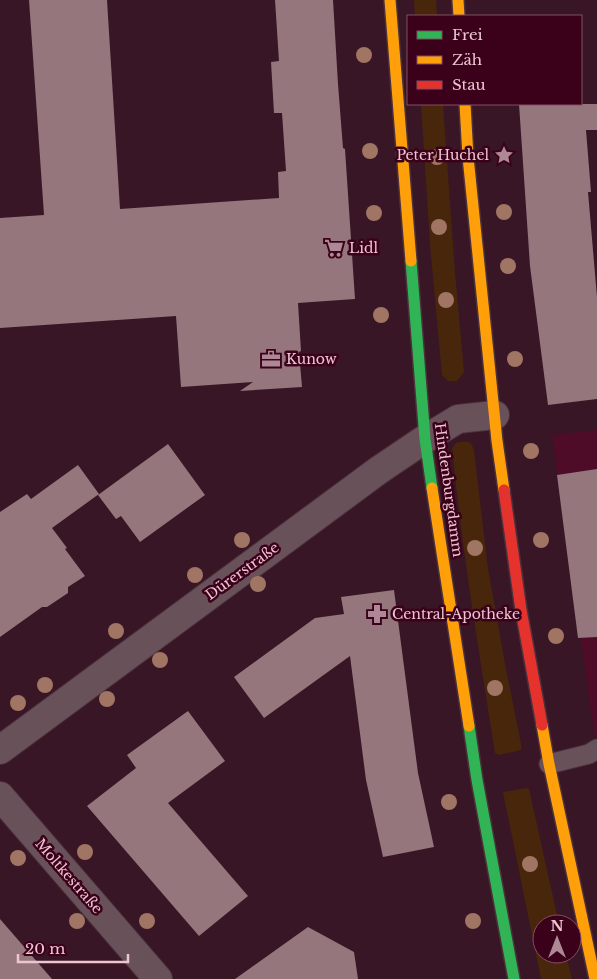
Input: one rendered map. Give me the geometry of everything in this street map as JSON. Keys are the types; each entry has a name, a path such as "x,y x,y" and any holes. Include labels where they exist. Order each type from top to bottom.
{"main road":[{"name":"Hindenburgdamm","path":"390,0 425,439 477,780 514,979"},
{"path":"458,0 460,15"},
{"path":"465,105 468,157 495,415 521,610 549,764 595,979"}],"street":[{"name":"Dürerstraße","path":"0,750 425,439 458,419 495,415"},
{"name":"Moltkestraße","path":"0,796 158,979"}],"lane":[{"path":"549,764 589,754 597,749"}],"shaded area":[{"path":"414,0 436,0 437,15 415,15"},
{"path":"421,105 443,105 464,372 457,381 448,381 442,375 430,244"},
{"path":"597,430 597,742 594,732 552,435"},
{"path":"469,442 474,451 488,569 521,744 521,750 499,755 495,753 461,524 452,448 456,443"},
{"path":"529,789 557,914 532,914 532,935 503,792"},
{"path":"538,964 568,964 572,979 541,979"}],"building":[{"path":"29,0 107,0 120,209 279,198 278,172 286,171 282,113 274,113 271,62 279,61 275,0 333,0 355,299 298,303 302,387 240,391 253,382 181,387 176,316 0,328 0,218 44,215"},
{"path":"597,104 597,130 586,130 591,192 588,192 597,297 597,399 548,405 530,266 519,105"},
{"path":"168,444 205,495 140,542 121,516 116,519 98,495"},
{"path":"78,465 99,494 52,528 85,576 68,587 68,593 47,607 42,607 0,637 0,512 27,494 31,499"},
{"path":"597,469 597,637 578,638 557,475"},
{"path":"394,590 418,773 434,847 383,857 366,780 350,656 264,718 234,677 315,618 344,614 341,597"},
{"path":"188,711 225,761 168,803 248,896 199,936 87,806 136,768 127,755"},
{"path":"0,919 52,979 0,979"},
{"path":"308,927 354,952 358,979 235,979"}],"traffic: fast":[{"path":"411,261 425,439 432,488"},
{"path":"469,726 477,780 514,979"}],"traffic: slow":[{"path":"390,0 411,261"},
{"path":"458,0 459,15"},
{"path":"465,105 468,157 497,441 504,490"},
{"path":"432,488 469,726"},
{"path":"542,725 595,979"}],"traffic: jam":[{"path":"504,490 521,610 542,725"}],"place":[{"name":"Peter Huchel","path":"504,155"},
{"name":"Lidl","path":"334,248"},
{"name":"Kunow","path":"271,359"},
{"name":"Central-Apotheke","path":"377,614"}]}
